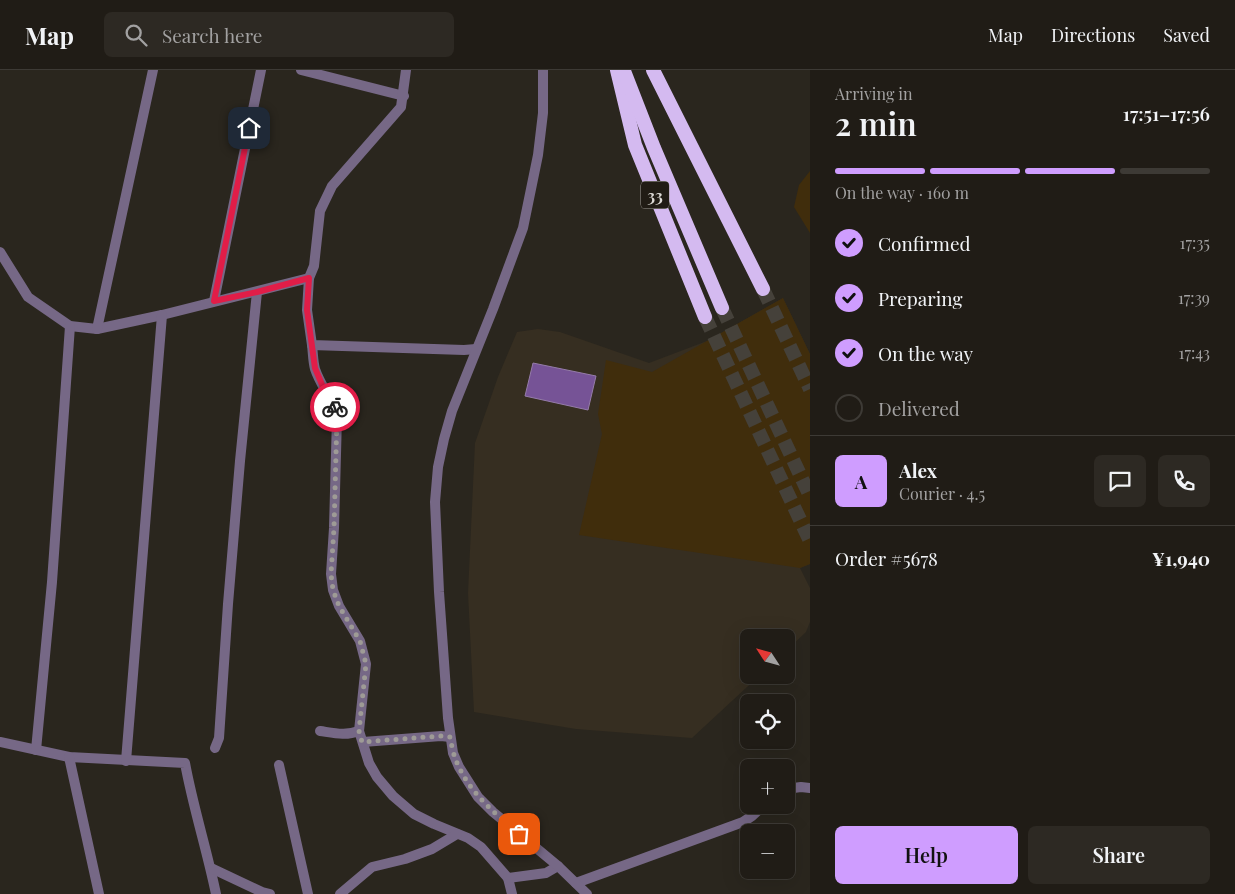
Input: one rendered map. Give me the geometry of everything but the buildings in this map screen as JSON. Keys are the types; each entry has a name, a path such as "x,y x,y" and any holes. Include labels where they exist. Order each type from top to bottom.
{"highway":[{"name":"33","path":"617,70 635,145 706,317"},
{"name":"33","path":"624,70 654,148 722,308"},
{"path":"653,70 763,289"}],"street":[{"path":"97,329 153,70"},
{"path":"214,301 261,70"},
{"path":"301,70 404,96"},
{"path":"406,70 401,107 332,186 320,211 314,266 309,278 307,310 315,368 334,406 337,417 331,574 333,590 339,606 360,641 366,664 359,731 369,763 377,777 393,796 414,814 468,838 482,847 508,878 512,894"},
{"path":"543,70 543,113 538,154 523,228 452,411 438,467 435,502 439,592 450,737 453,753 459,767 478,797 493,812 558,866 587,894"},
{"path":"0,252 28,297 70,326 97,329 162,316 214,301 309,278"},
{"path":"216,748 219,738 239,471 257,292"},
{"path":"126,760 162,316"},
{"path":"36,750 52,582 70,326"},
{"path":"312,345 476,349"},
{"path":"320,731 352,734 359,731"},
{"path":"362,742 441,736 450,737"},
{"path":"0,742 69,756 185,763 190,791 211,868 216,894"},
{"path":"69,756 99,894"},
{"path":"279,765 308,894"},
{"path":"795,788 810,788"},
{"path":"576,883 743,822 754,814"},
{"path":"340,894 372,867 406,859 432,849 458,834"},
{"path":"508,878 546,873 558,866"},
{"path":"211,868 270,894"}],"shaded area":[{"path":"810,171 810,233 794,207 799,185"},
{"path":"783,298 810,354 810,564 800,568 810,588 810,622 806,632 795,642 795,629 740,629 740,684 750,684 692,738 576,729 474,712 468,593 475,443 498,377 517,332 538,329 560,332 649,363 707,341"},
{"path":"783,298 810,354 810,564 800,568 579,535 602,434 598,414 606,360 652,372"},
{"path":"533,363 596,376 588,410 525,396"}],"tunnel":[{"path":"763,289 810,389"},
{"path":"722,308 810,496"},
{"path":"705,317 810,541"}],"way so far":[{"path":"335,407 337,417 331,574 333,590 339,606 360,641 366,664 359,731 362,742 441,736 450,737 453,753 459,767 478,797 519,834"}],"route":[{"path":"249,128 214,301 309,278 307,310 315,368 323,387 335,407"}]}
